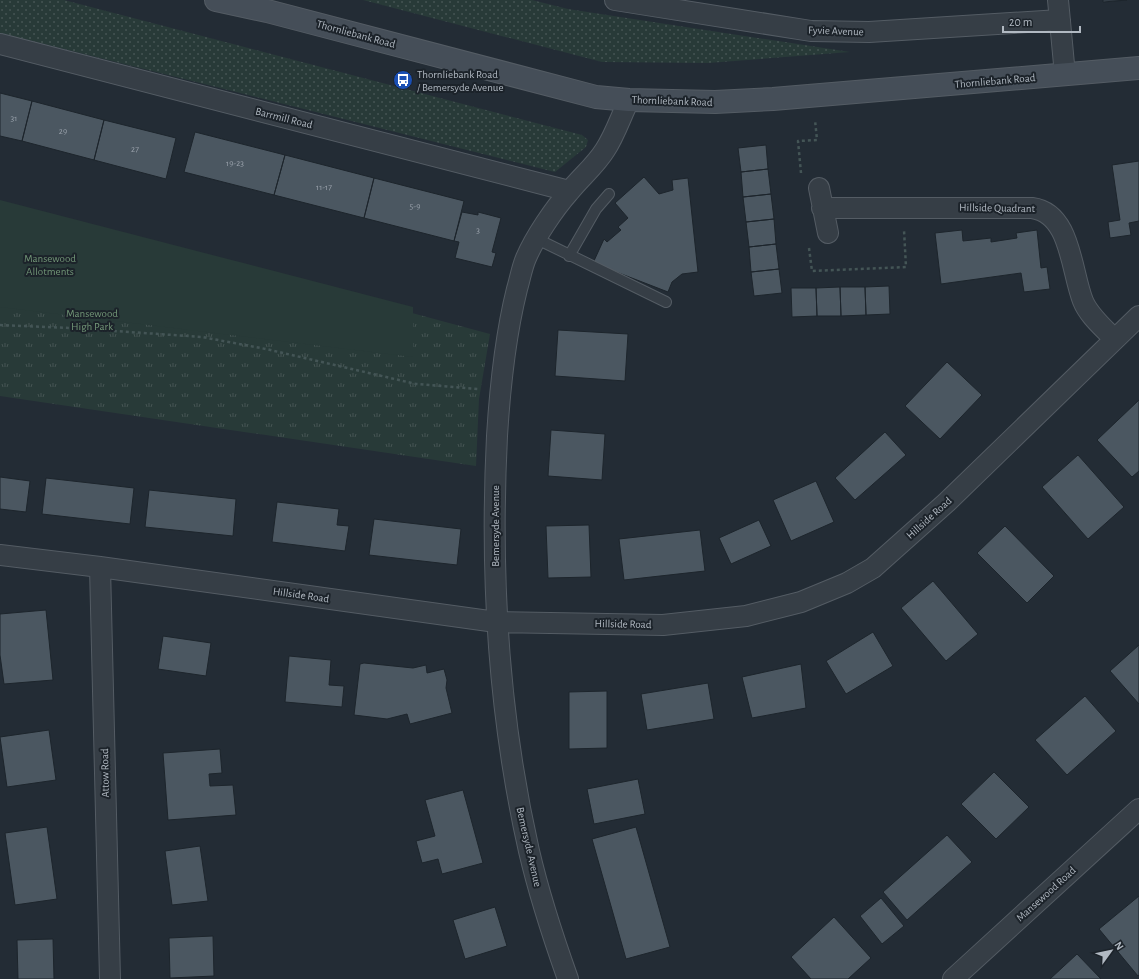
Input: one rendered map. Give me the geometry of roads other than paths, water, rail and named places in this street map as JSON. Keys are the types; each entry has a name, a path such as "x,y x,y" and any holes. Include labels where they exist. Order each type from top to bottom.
{"main road":[{"name":"Thornliebank Road","path":"216,0 267,11 596,97 629,100 714,102 813,97 1139,68"}],"street":[{"name":"Fyvie Avenue","path":"615,0 811,31 869,32 1060,20"},
{"path":"1058,0 1065,75"},
{"name":"Barrmill Road","path":"0,44 569,191"},
{"name":"Bemersyde Avenue","path":"568,979 545,912 526,836 513,767 504,704 496,622 494,505 500,391 513,305 525,258 569,191 587,174 606,149 629,100"},
{"path":"819,188 828,233"},
{"name":"Hillside Quadrant","path":"822,208 1032,208 1045,211 1053,217 1061,228 1084,302 1114,339"},
{"name":"Hillside Road","path":"0,555 100,567 496,622 663,625 746,616 802,602 847,583 873,568 947,502 1139,316"},
{"name":"Attow Road","path":"100,567 110,979"},
{"name":"Mansewood Road","path":"953,979 1139,809"}],"lane":[{"path":"569,256 596,209 609,194"},
{"path":"537,239 569,256 666,302"}],"place":[{"name":"Thornliebank Road / Bemersyde Avenue","path":"403,80"}],"park label":[{"name":"Mansewood Allotments","path":"50,264"},
{"name":"Mansewood High Park","path":"92,319"}]}
